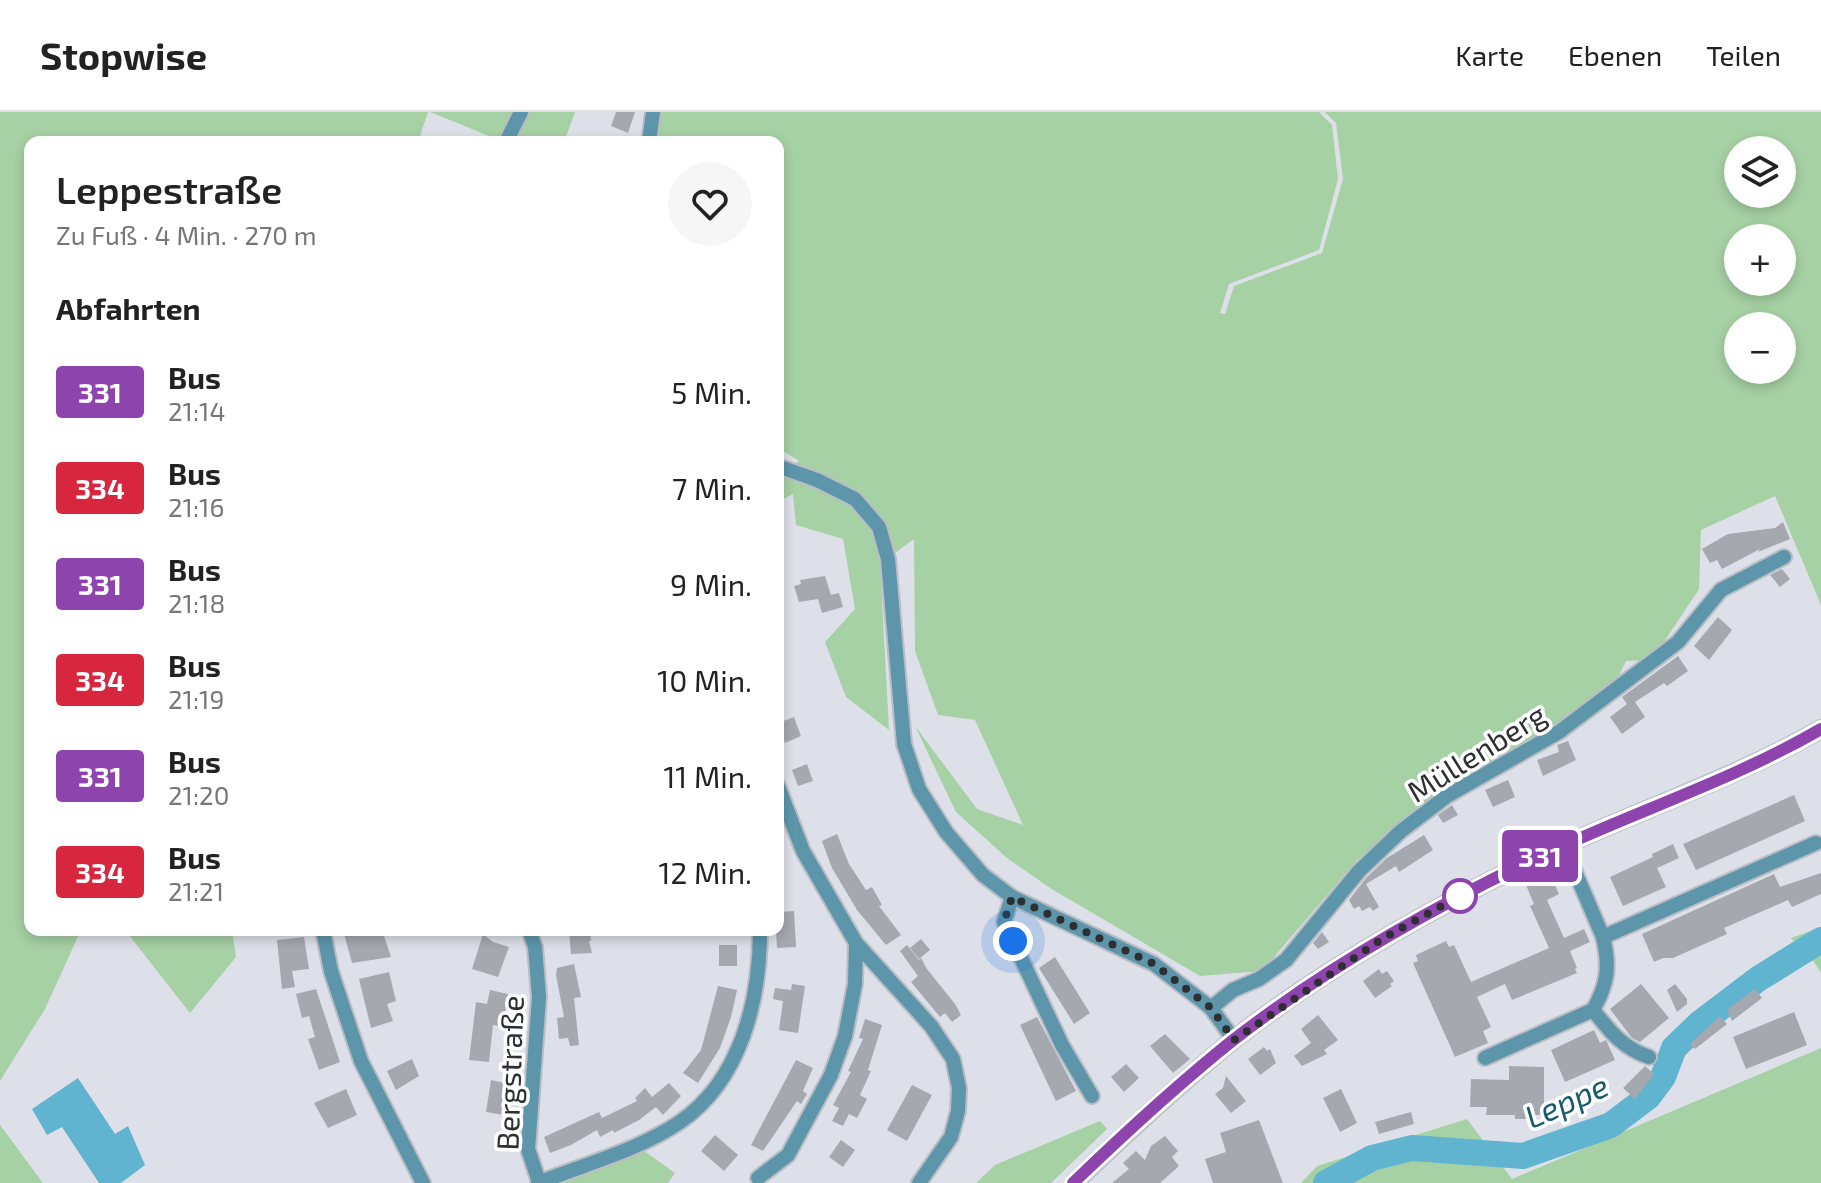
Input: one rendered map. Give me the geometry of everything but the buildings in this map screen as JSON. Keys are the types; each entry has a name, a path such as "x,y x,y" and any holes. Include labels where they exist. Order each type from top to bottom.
{"main road":[{"path":"1074,1183 1234,1040 1382,939 1465,893 1564,846 1742,770 1821,729"}],"street":[{"path":"509,136 521,112"},
{"path":"650,136 653,112"},
{"path":"784,468 855,499 879,527 888,559 904,744 919,789 946,832 983,875 1012,897 1154,964 1211,1008 1234,1040"},
{"name":"Müllenberg","path":"1211,1008 1233,990 1259,979 1286,960 1359,871 1401,831 1447,796 1559,732 1678,642 1721,590 1784,557"},
{"path":"784,802 803,851 856,943 931,1026 953,1059 959,1088 958,1111 951,1137 919,1183"},
{"path":"1603,937 1816,843"},
{"path":"1485,1058 1593,1010 1608,980 1608,958 1603,937 1564,846"},
{"path":"1012,897 1004,922 1062,1045 1092,1096"},
{"path":"324,936 331,971 361,1061 423,1183"},
{"name":"Bergstraße","path":"531,936 535,947 539,997 528,1149 538,1183 629,1149 681,1121 708,1096 730,1070 745,1031 760,965 760,936"},
{"path":"758,1178 788,1155 831,1075 845,1036 855,984 856,943"},
{"path":"1593,1010 1618,1041 1628,1049 1649,1057"}],"green space":[{"path":"0,112 428,112 420,136 24,136 24,936 78,936 45,1009 0,1081"},
{"path":"430,112 519,112 507,136 489,136"},
{"path":"527,112 575,112 566,136 515,136"},
{"path":"659,112 1319,112 1332,125 1338,179 1319,250 1229,284 1220,313 1225,314 1234,286 1322,253 1343,179 1336,123 1325,112 1821,112 1821,605 1775,496 1701,530 1699,589 1662,645 1644,660 1626,661 1617,680 1554,726 1444,789 1357,860 1262,971 1200,976 1050,888 1007,858 956,812 915,726 977,809 1023,825 975,720 938,715 915,651 914,539 880,564 889,730 846,697 825,642 855,609 843,539 796,525 793,494 784,499 784,471 799,461 784,452 784,136 657,136"},
{"path":"1821,927 1821,973 1791,938"},
{"path":"130,936 233,936 236,957 190,1013"},
{"path":"1821,1048 1821,1183 1301,1183 1317,1166 1467,1119 1512,1179"},
{"path":"1100,1121 1107,1129 1051,1183 976,1183 995,1165"},
{"path":"0,1125 43,1183 0,1183"},
{"path":"636,1145 675,1173 668,1183 539,1183"}],"water":[{"path":"78,1078 115,1134 128,1126 145,1165 121,1183 99,1183 62,1127 47,1135 32,1109"}],"waterway":[{"name":"Leppe","path":"1326,1183 1372,1158 1412,1148 1523,1156 1611,1125 1648,1097 1663,1077 1674,1048 1700,1023 1758,979 1821,940"}],"bus line":[{"name":"331","path":"1073,1183 1234,1040 1382,939 1532,860 1742,770 1821,729"}],"route":[{"path":"1013,941 1004,922 1012,897 1154,964 1211,1008 1234,1040 1382,939 1465,893 1460,896"}]}
